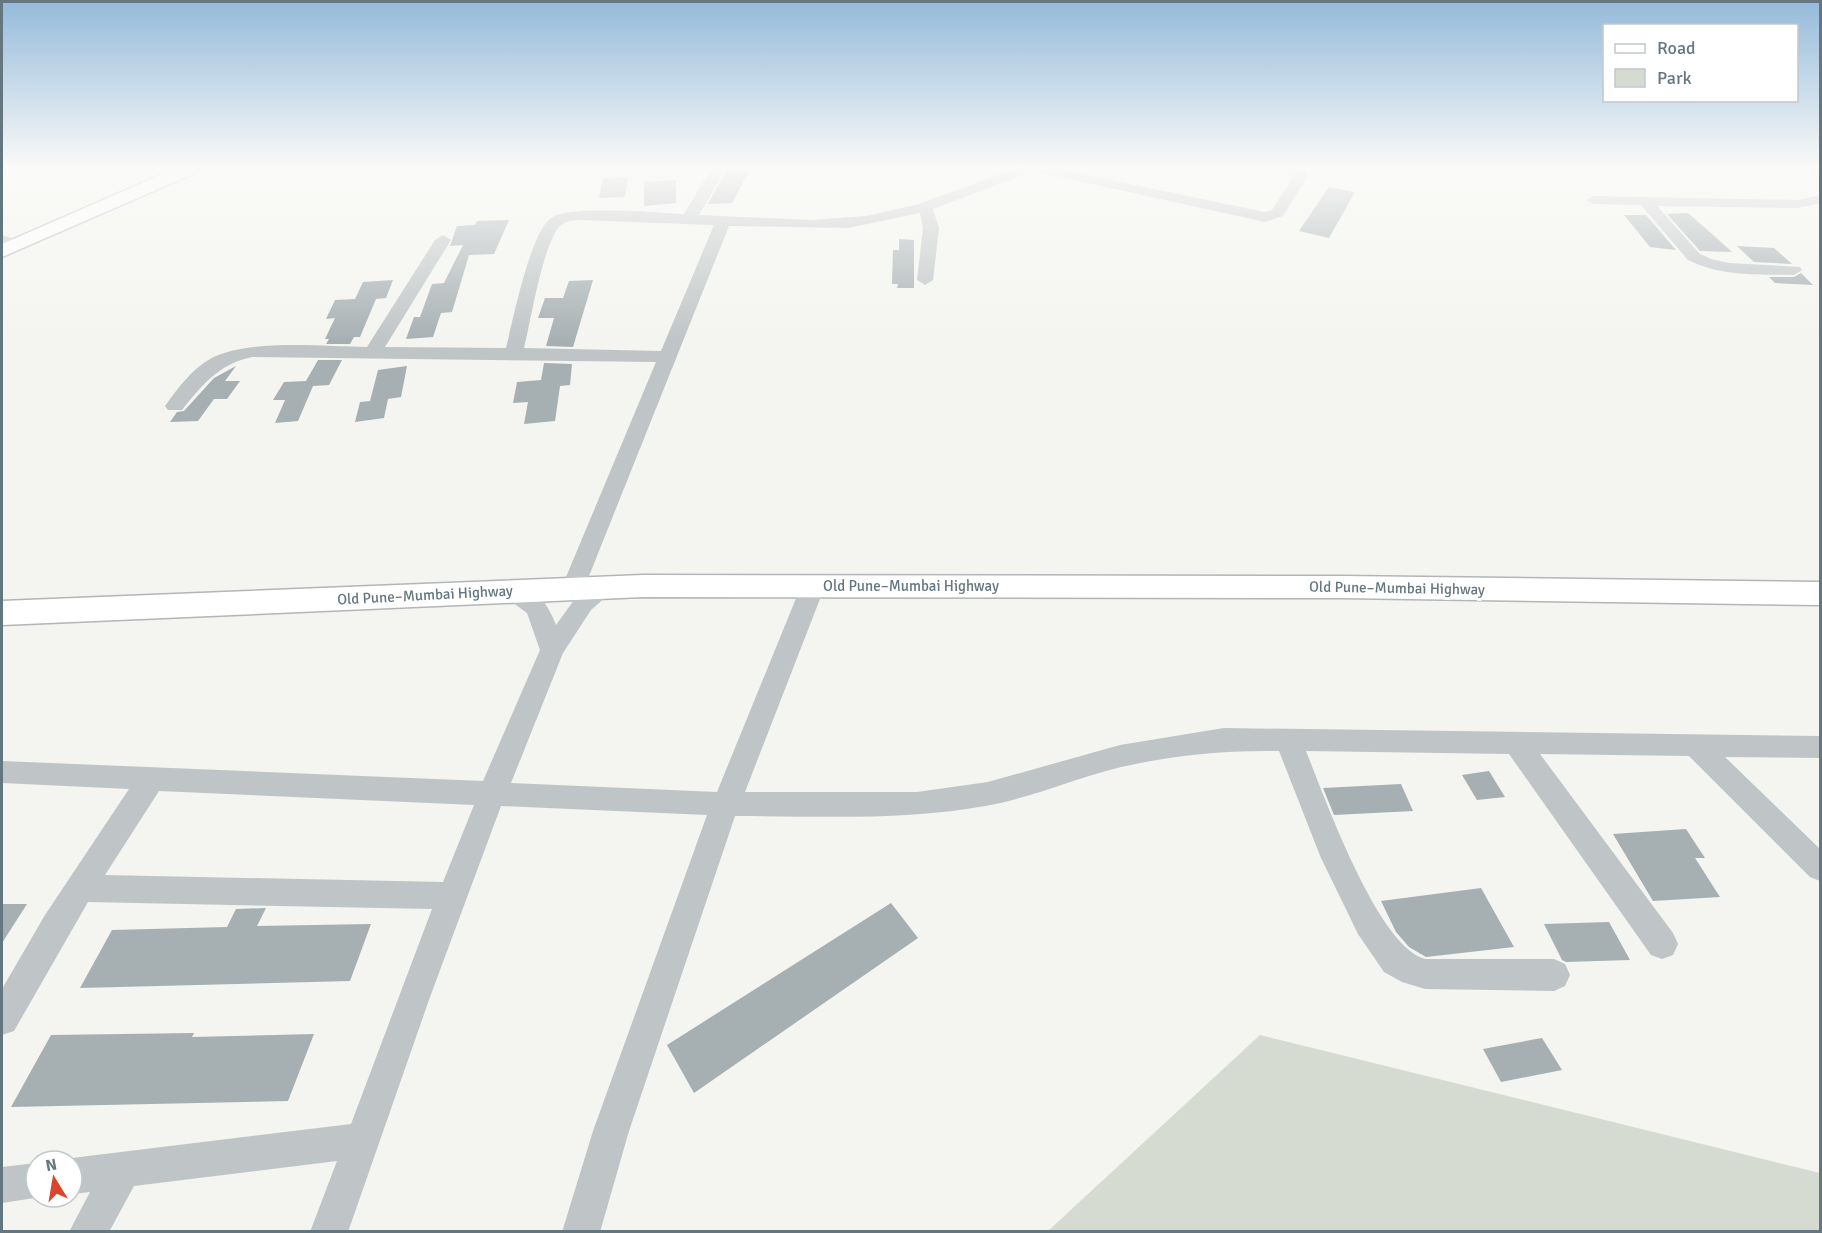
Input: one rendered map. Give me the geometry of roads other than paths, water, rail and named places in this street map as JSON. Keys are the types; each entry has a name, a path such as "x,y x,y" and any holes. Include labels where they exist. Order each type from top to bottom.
{"highway":[{"name":"Old Pune–Mumbai Highway","path":"2,590 586,581 1036,566 1821,573"},
{"name":"Old Pune–Mumbai Highway","path":"2,614 513,591 586,581 813,586 1342,587 1821,594"}],"main road":[{"path":"6,245 50,227"}],"lane":[{"path":"514,353 544,243 552,227"},
{"path":"329,1232 492,794 552,650 583,604 586,581 666,357 720,227"},
{"path":"925,280 931,227"},
{"path":"1667,227 1694,257 1701,261 1721,266 1794,270"},
{"path":"374,351 443,240"},
{"path":"175,406 206,370 223,357 252,352 374,351 666,357"},
{"path":"581,1232 654,1000 726,804 813,586"},
{"path":"513,591 525,595 536,606 552,650"},
{"path":"1288,739 1332,849 1369,924 1395,961 1413,971 1425,974 1554,975"},
{"path":"2,772 726,804 917,804 988,794 1120,756 1176,745 1224,740 1821,747"},
{"path":"1516,743 1662,944"},
{"path":"1695,745 1821,868"},
{"path":"2,1019 80,888 152,778"},
{"path":"80,888 453,896"},
{"path":"84,1175 362,1140"},
{"path":"88,1232 123,1170"},
{"path":"2,1185 24,1182"}]}
